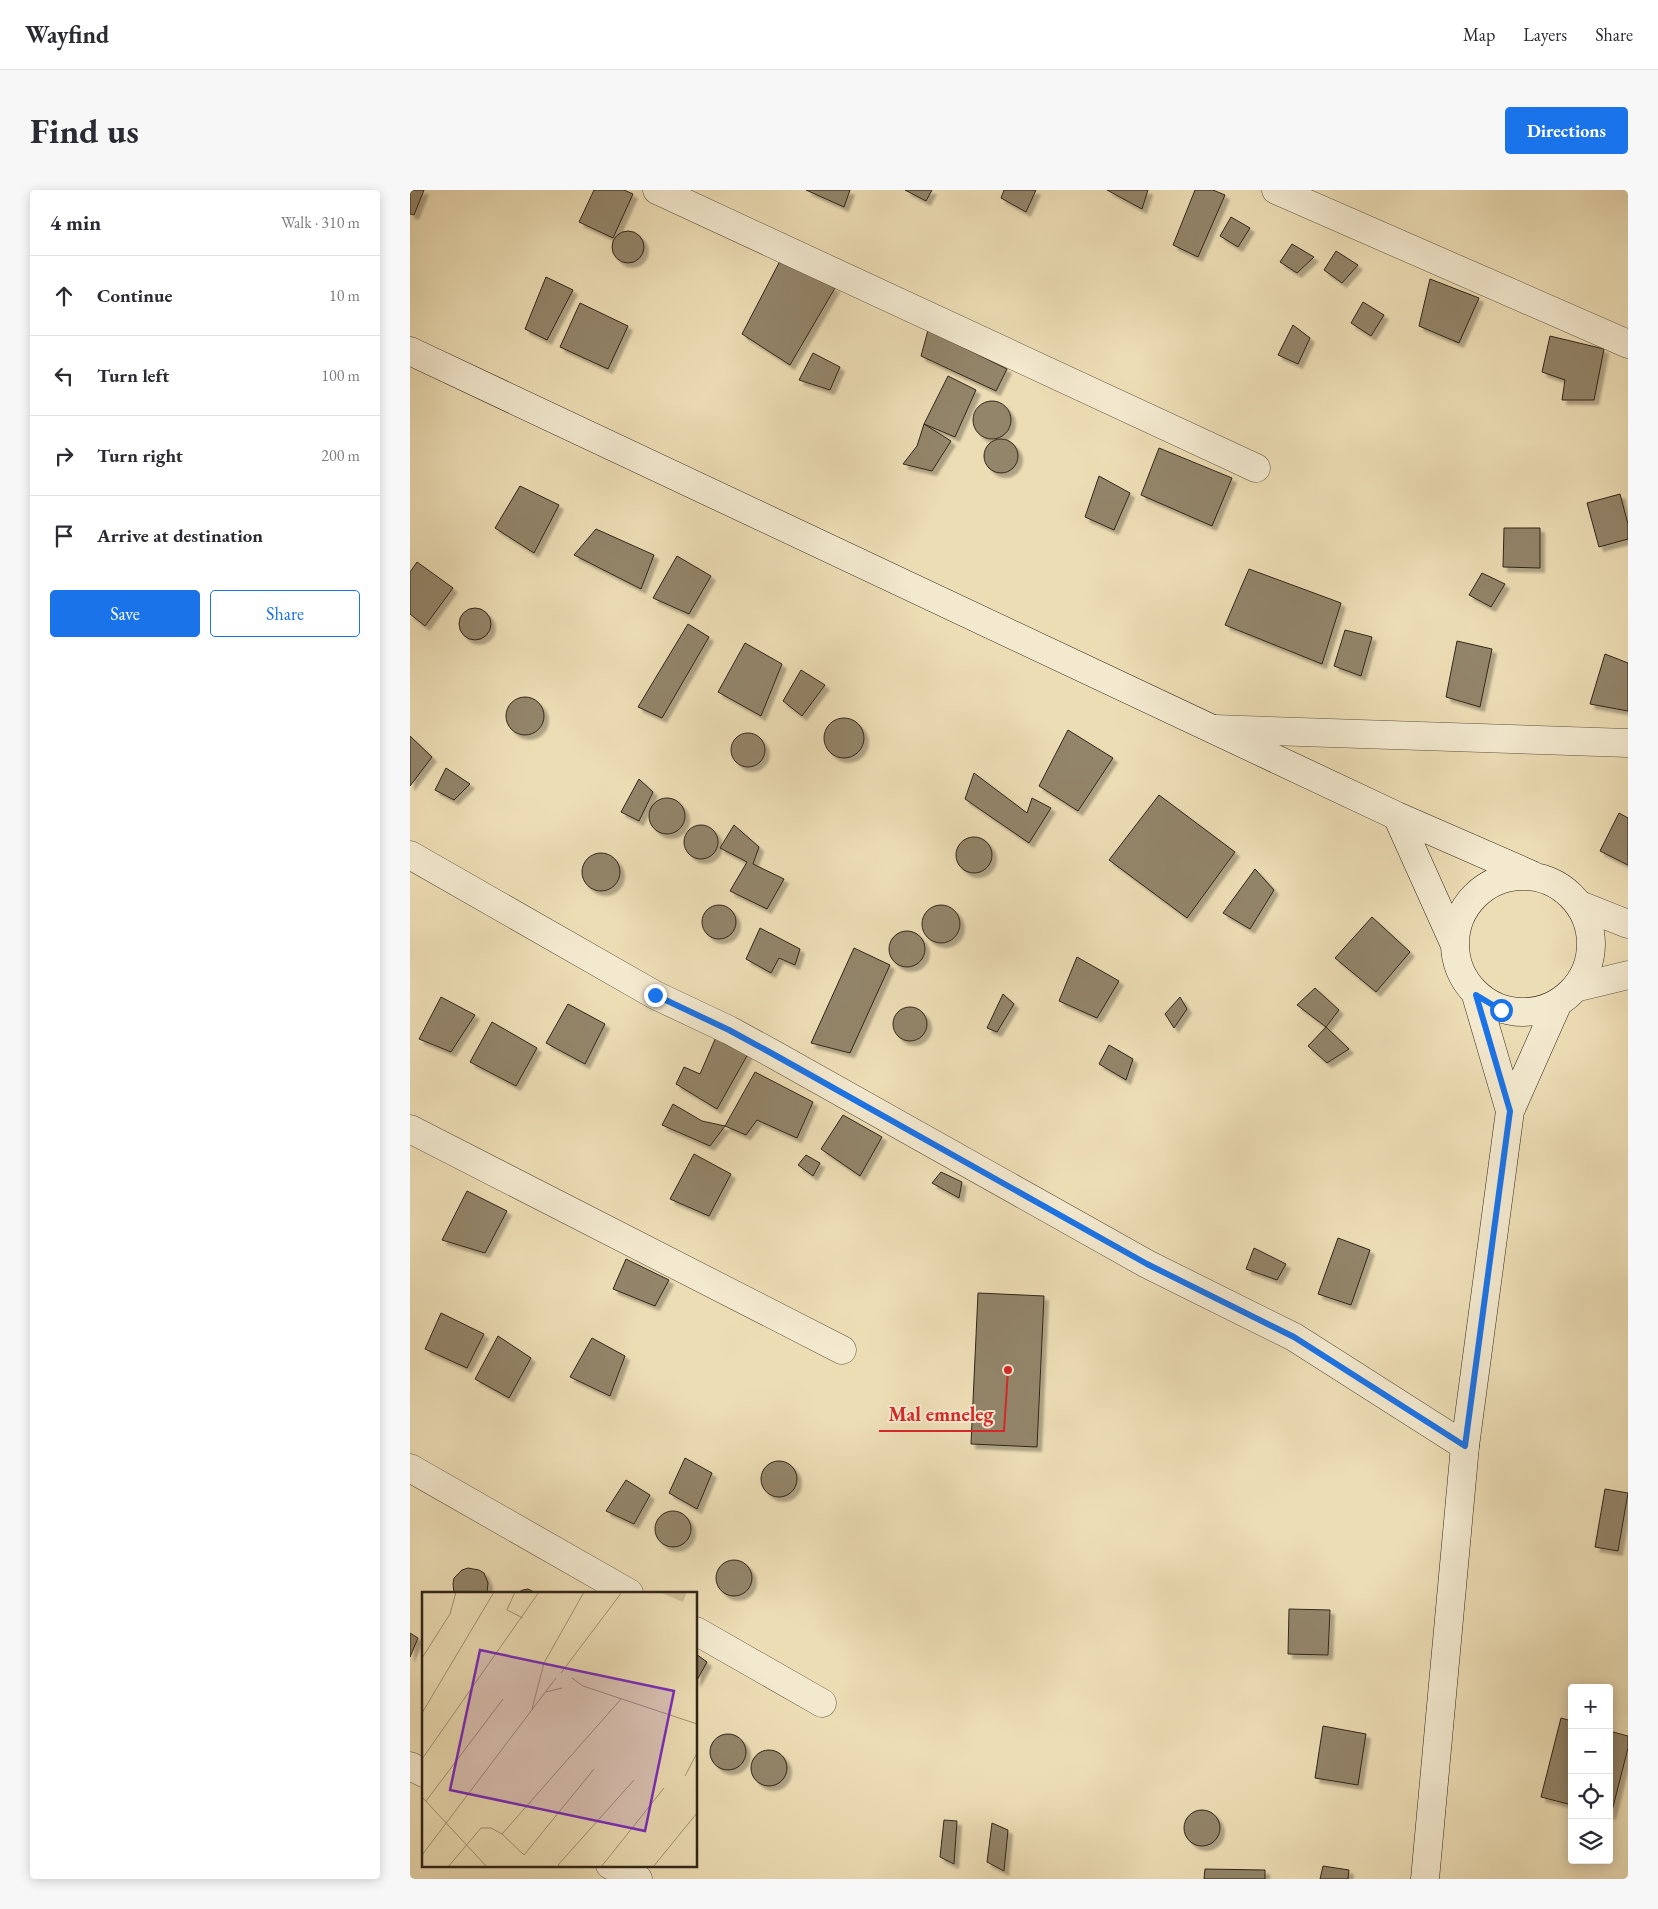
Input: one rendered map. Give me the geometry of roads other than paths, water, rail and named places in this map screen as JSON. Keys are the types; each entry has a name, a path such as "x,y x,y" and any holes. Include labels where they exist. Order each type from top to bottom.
{"street":[{"path":"657,190 1256,468"},
{"path":"1276,190 1628,344"},
{"path":"410,351 1214,728 1397,816 1559,885 1580,905 1592,931 1591,960 1579,986 1557,1005 1529,1014 1501,1010 1476,995"},
{"path":"1214,728 1628,743"},
{"path":"1397,816 1454,943 1459,972 1476,995 1510,1111"},
{"path":"410,856 655,995 729,1030 773,1054 1147,1264 1294,1337 1465,1446"},
{"path":"1454,943 1460,915 1478,892 1503,878 1532,875"},
{"path":"1580,905 1628,924"},
{"path":"1579,986 1628,975"},
{"path":"1425,1879 1465,1446 1510,1111 1557,1005"},
{"path":"410,1130 842,1350"},
{"path":"410,1468 627,1592"},
{"path":"698,1633 822,1704"},
{"path":"410,1766 422,1772"},
{"path":"612,1866 638,1879"}],"place":[{"name":"Mal emneleg","path":"1008,1370"}]}
